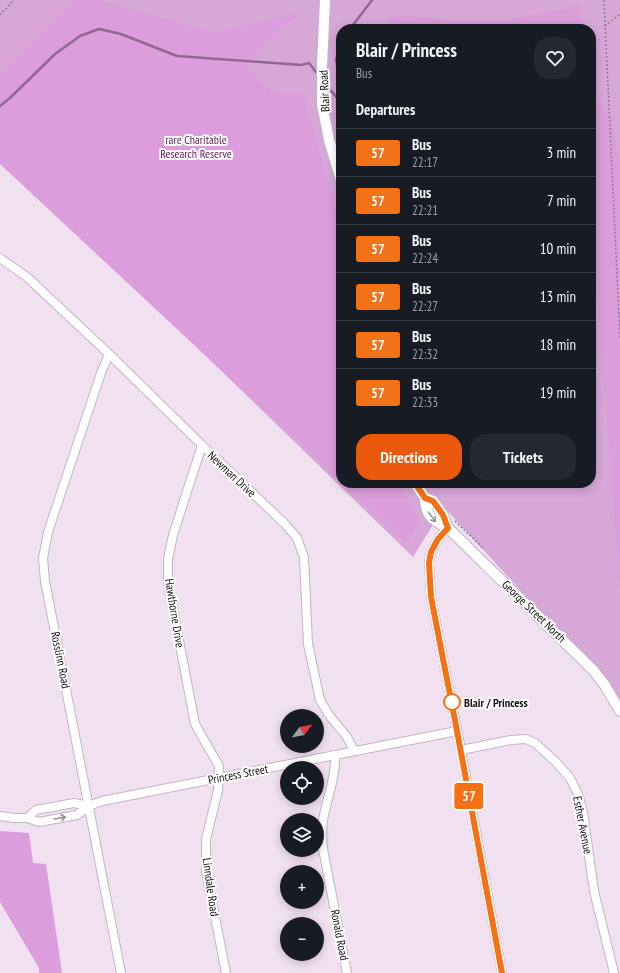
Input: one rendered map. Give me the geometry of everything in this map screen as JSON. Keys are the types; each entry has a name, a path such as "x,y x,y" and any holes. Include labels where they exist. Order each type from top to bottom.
{"main road":[{"name":"Blair Road","path":"325,0 322,104 329,140 336,163"},
{"path":"418,488 425,498 425,508 435,522 448,528"},
{"name":"George Street North","path":"448,528 593,670 620,711"}],"street":[{"name":"Newman Drive","path":"0,258 27,277 109,354 284,523 297,538 304,558 308,644 320,700 329,715 347,737 354,751"},
{"name":"Rosslinn Road","path":"109,354 101,373 48,532 43,558 45,581 121,973"},
{"name":"Hawthorne Drive","path":"202,445 173,535 168,559 168,583 195,724 219,766 218,778"},
{"path":"448,528 438,539 431,552 429,563 429,582 502,973"},
{"name":"Princess Street","path":"0,816 27,818 39,822 77,815 89,806 102,801 457,731"},
{"name":"Esther Avenue","path":"461,750 511,740 526,739 536,743 570,778 578,794 583,812 594,891 614,973"},
{"name":"Ronald Road","path":"335,755 334,774 321,835 347,973"},
{"name":"Linndale Road","path":"218,778 218,790 206,839 206,870 226,973"},
{"name":"Princess Street","path":"27,818 36,810 74,802 89,806"}],"path":[{"path":"0,15 14,0"},
{"path":"604,0 620,339"},
{"path":"605,26 620,14"}],"green space":[{"name":"rare Charitable Research Reserve","path":"0,0 620,0 620,699 444,507 413,557 342,488 596,488 596,24 336,24 336,482 0,156"},
{"path":"74,0 98,0 215,33 299,12 245,64 273,93 303,93 336,210 336,477 0,164 0,74"},
{"path":"580,6 581,24 386,24 397,15 450,20 508,20"},
{"path":"596,96 612,120 617,152 620,157 620,587 596,281"},
{"path":"347,488 402,488 420,522 406,543"},
{"path":"0,831 29,833 33,863 46,864 62,973 39,973 39,968 0,902"}],"waterway":[{"path":"354,24 372,0"},
{"path":"0,106 55,54 80,36 99,29 121,34 177,56 301,65 309,63 316,72"},
{"path":"329,88 336,97"}],"bus line":[{"name":"57","path":"418,488 425,498 433,501 443,515 448,528 438,539 431,552 429,563 429,582 502,973"}],"place":[{"name":"Blair / Princess","path":"452,702"}]}
